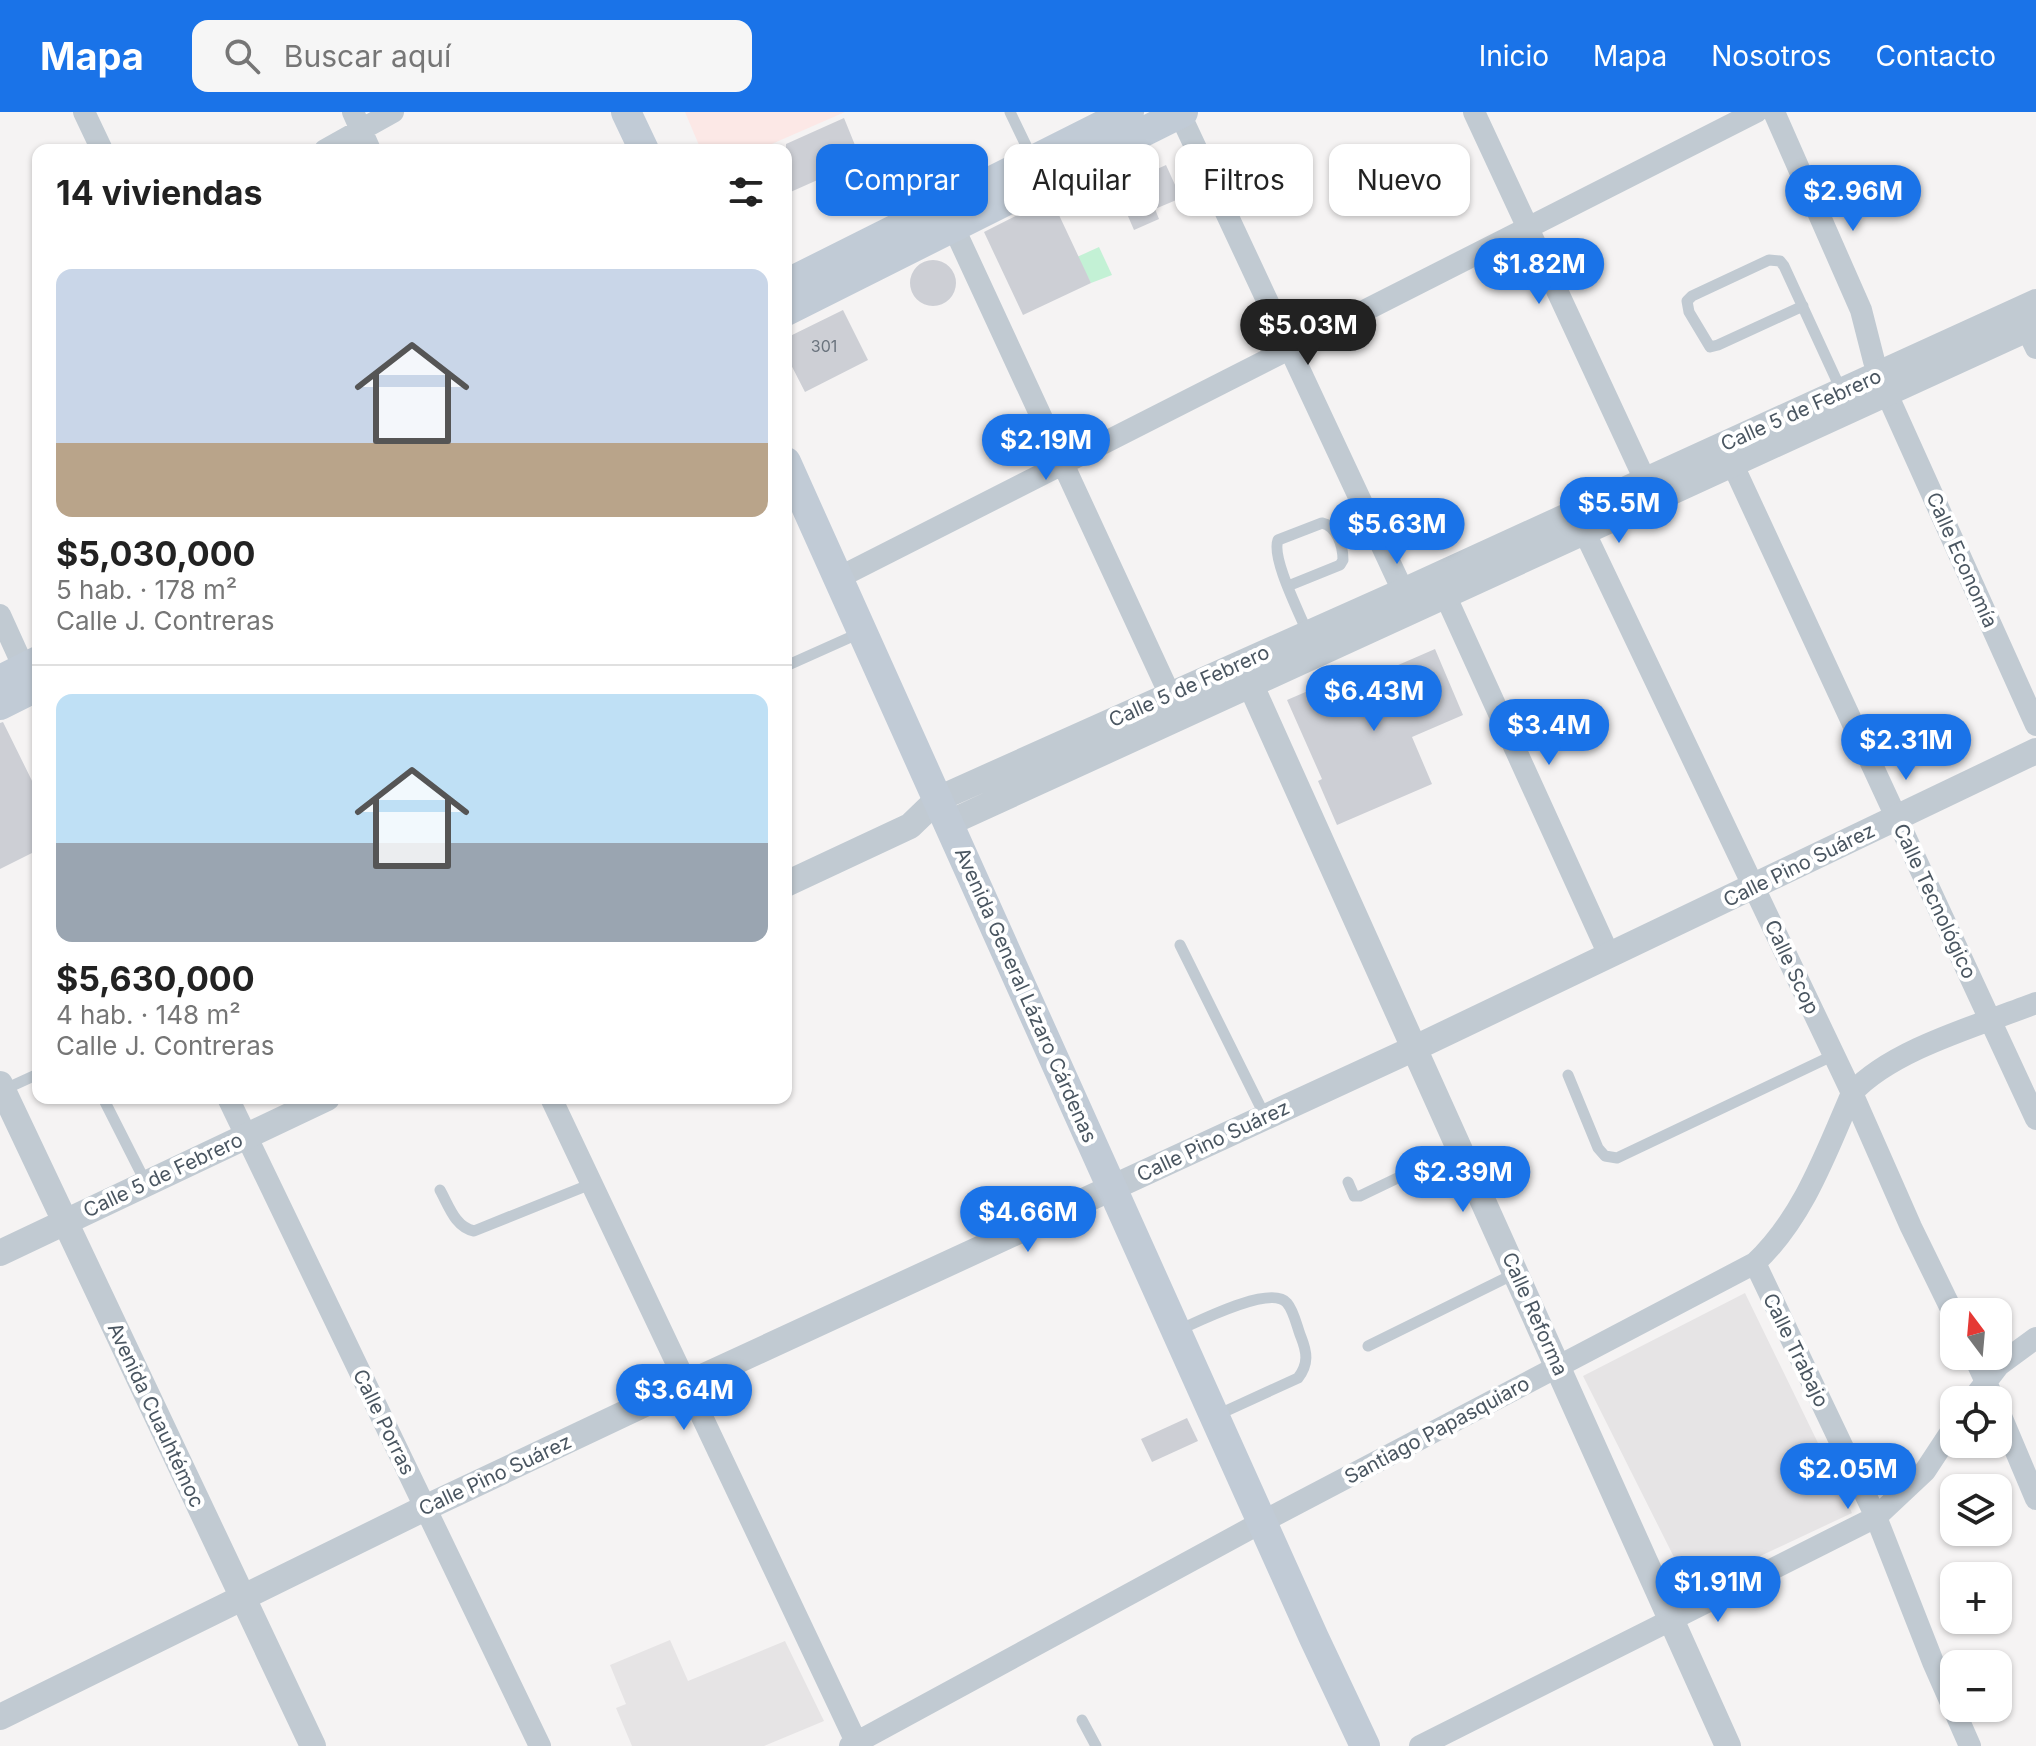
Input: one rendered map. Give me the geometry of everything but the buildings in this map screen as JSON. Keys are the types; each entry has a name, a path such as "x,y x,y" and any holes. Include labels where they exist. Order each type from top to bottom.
{"main road":[{"path":"626,112 641,144"},
{"path":"1065,144 1129,112"},
{"path":"792,308 1181,112"},
{"path":"792,281 1004,175"},
{"name":"Avenida General Lázaro Cárdenas","path":"792,475 1365,1746"},
{"path":"0,705 28,680"}],"street":[{"path":"84,112 99,144"},
{"path":"337,144 393,112"},
{"path":"1181,112 1403,591"},
{"path":"1474,112 1650,491"},
{"path":"838,578 1756,112"},
{"name":"Calle Economía","path":"1774,112 1861,310 1883,384 2036,725"},
{"path":"953,226 1175,706"},
{"name":"Calle 5 de Febrero","path":"1312,645 1403,591 1650,491 1733,465 2036,302"},
{"name":"Calle 5 de Febrero","path":"792,881 1312,645 1446,597 1585,533 1650,491 1842,392 1883,384 2033,334"},
{"name":"Calle Tecnológico","path":"1733,465 2036,1119"},
{"name":"Calle Scop","path":"1585,533 1852,1093 1946,1298"},
{"path":"1446,597 1609,955"},
{"path":"0,615 28,680"},
{"name":"Calle Reforma","path":"1246,674 1728,1746"},
{"name":"Calle Pino Suárez","path":"0,1717 425,1508 1415,1048 2036,751"},
{"name":"Santiago Papasquiaro","path":"855,1745 1262,1522 1755,1263 1773,1246 1799,1208 1852,1093 1864,1080 1899,1059 2036,1003"},
{"name":"Avenida Cuauhtémoc","path":"1,1087 313,1746"},
{"name":"Calle Porras","path":"231,1104 540,1746"},
{"name":"Calle 5 de Febrero","path":"0,1253 314,1104"},
{"path":"554,1104 855,1745"},
{"name":"Calle Trabajo","path":"1755,1263 1876,1517 1970,1746"},
{"path":"1991,1386 1999,1365 2036,1338"},
{"path":"2012,1442 2036,1499"},
{"path":"1420,1746 1876,1517 1925,1471 1940,1448"}],"lane":[{"path":"1010,112 1025,144"},
{"path":"1803,306 1710,347 1689,312 1687,301 1775,259 1784,266 1803,306 1842,392"},
{"path":"1288,586 1340,565 1343,553 1332,527 1322,523 1278,540 1275,548 1288,586 1312,645"},
{"path":"792,663 862,631"},
{"path":"1180,945 1265,1117"},
{"path":"1568,1075 1598,1148 1605,1156 1617,1158 1834,1055"},
{"path":"1,1087 32,1076"},
{"path":"106,1104 146,1184"},
{"path":"1348,1182 1354,1196 1360,1196 1460,1147"},
{"path":"440,1190 456,1220 465,1229 474,1231 591,1184"},
{"path":"1368,1346 1517,1273"},
{"path":"1176,1331 1260,1297 1276,1297 1288,1303 1306,1350 1302,1373 1298,1378 1214,1416"},
{"path":"1082,1720 1096,1746"}],"shaded area":[{"path":"685,112 845,112 772,144 698,144"},
{"path":"1745,1293 1852,1513 1690,1589 1583,1376"},
{"path":"670,1640 688,1681 785,1641 824,1721 764,1746 632,1746 616,1708 626,1704 610,1665"}],"green space":[{"path":"1099,247 1112,275 1091,283 1077,257"}]}
